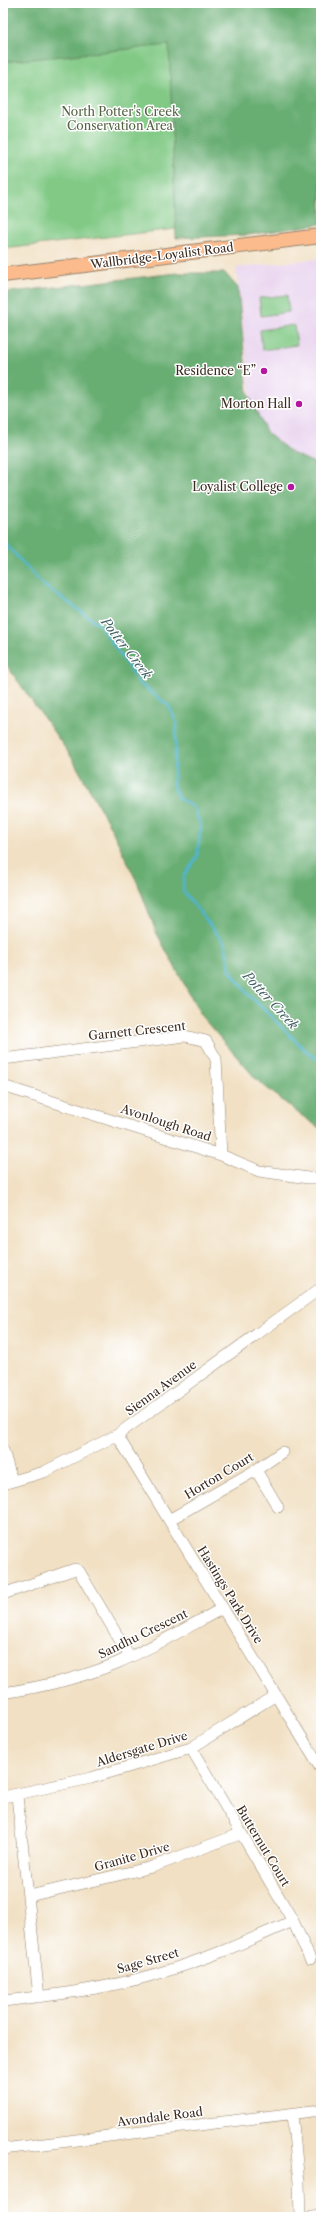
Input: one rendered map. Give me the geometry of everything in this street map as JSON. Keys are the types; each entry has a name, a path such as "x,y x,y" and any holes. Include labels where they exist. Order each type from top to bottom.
{"main road":[{"name":"Wallbridge-Loyalist Road","path":"3,275 321,236"}],"street":[{"name":"Garnett Crescent","path":"3,1059 185,1036 206,1041 216,1059 221,1155"},
{"name":"Avonlough Road","path":"3,1086 221,1155 259,1171 308,1178 321,1178"},
{"name":"Sienna Avenue","path":"8,1482 44,1472 117,1436 321,1288"},
{"name":"Hastings Park Drive","path":"117,1436 321,1769"},
{"path":"3,1450 8,1482"},
{"name":"Horton Court","path":"169,1520 256,1470 282,1452"},
{"path":"256,1470 278,1507"},
{"path":"3,1594 75,1569 79,1571 130,1657"},
{"name":"Sandhu Crescent","path":"3,1693 40,1687 80,1676 130,1657 222,1608"},
{"name":"Aldersgate Drive","path":"3,1798 91,1778 191,1748 276,1696"},
{"name":"Butternut Court","path":"191,1748 240,1834 293,1921 310,1959"},
{"path":"17,1796 40,1997"},
{"name":"Granite Drive","path":"29,1896 152,1867 240,1834"},
{"name":"Sage Street","path":"3,2001 77,1993 156,1974 222,1952 293,1921"},
{"name":"Avondale Road","path":"3,2149 321,2110"},
{"path":"292,2114 299,2183 300,2217"},
{"path":"312,2217 321,2216"}],"shaded area":[{"name":"Loyalist College","path":"321,258 321,1055 286,707 236,268"}],"green space":[{"name":"North Potter's Creek Conservation Area","path":"3,3 321,3 321,212 3,249"},
{"path":"3,3 321,3 321,224 248,235 176,238 169,45 3,62"},
{"path":"177,273 225,273 238,288 248,394 267,433 292,453 321,466 321,1129 298,1113 257,1080 202,1017 156,932 138,884 112,830 72,758 3,660 3,293"},
{"path":"287,295 289,312 261,316 259,298"},
{"path":"294,325 297,345 262,350 260,330"}],"waterway":[{"name":"Potter Creek","path":"3,541 42,584 100,625 139,683 169,706 177,724 173,786 178,798 193,807 201,826 197,857 184,876 183,891 225,944 230,970 248,994 306,1051 321,1062"}],"place":[{"name":"Residence “E”","path":"264,371"},
{"name":"Morton Hall","path":"299,404"},
{"name":"Loyalist College","path":"291,487"}]}
